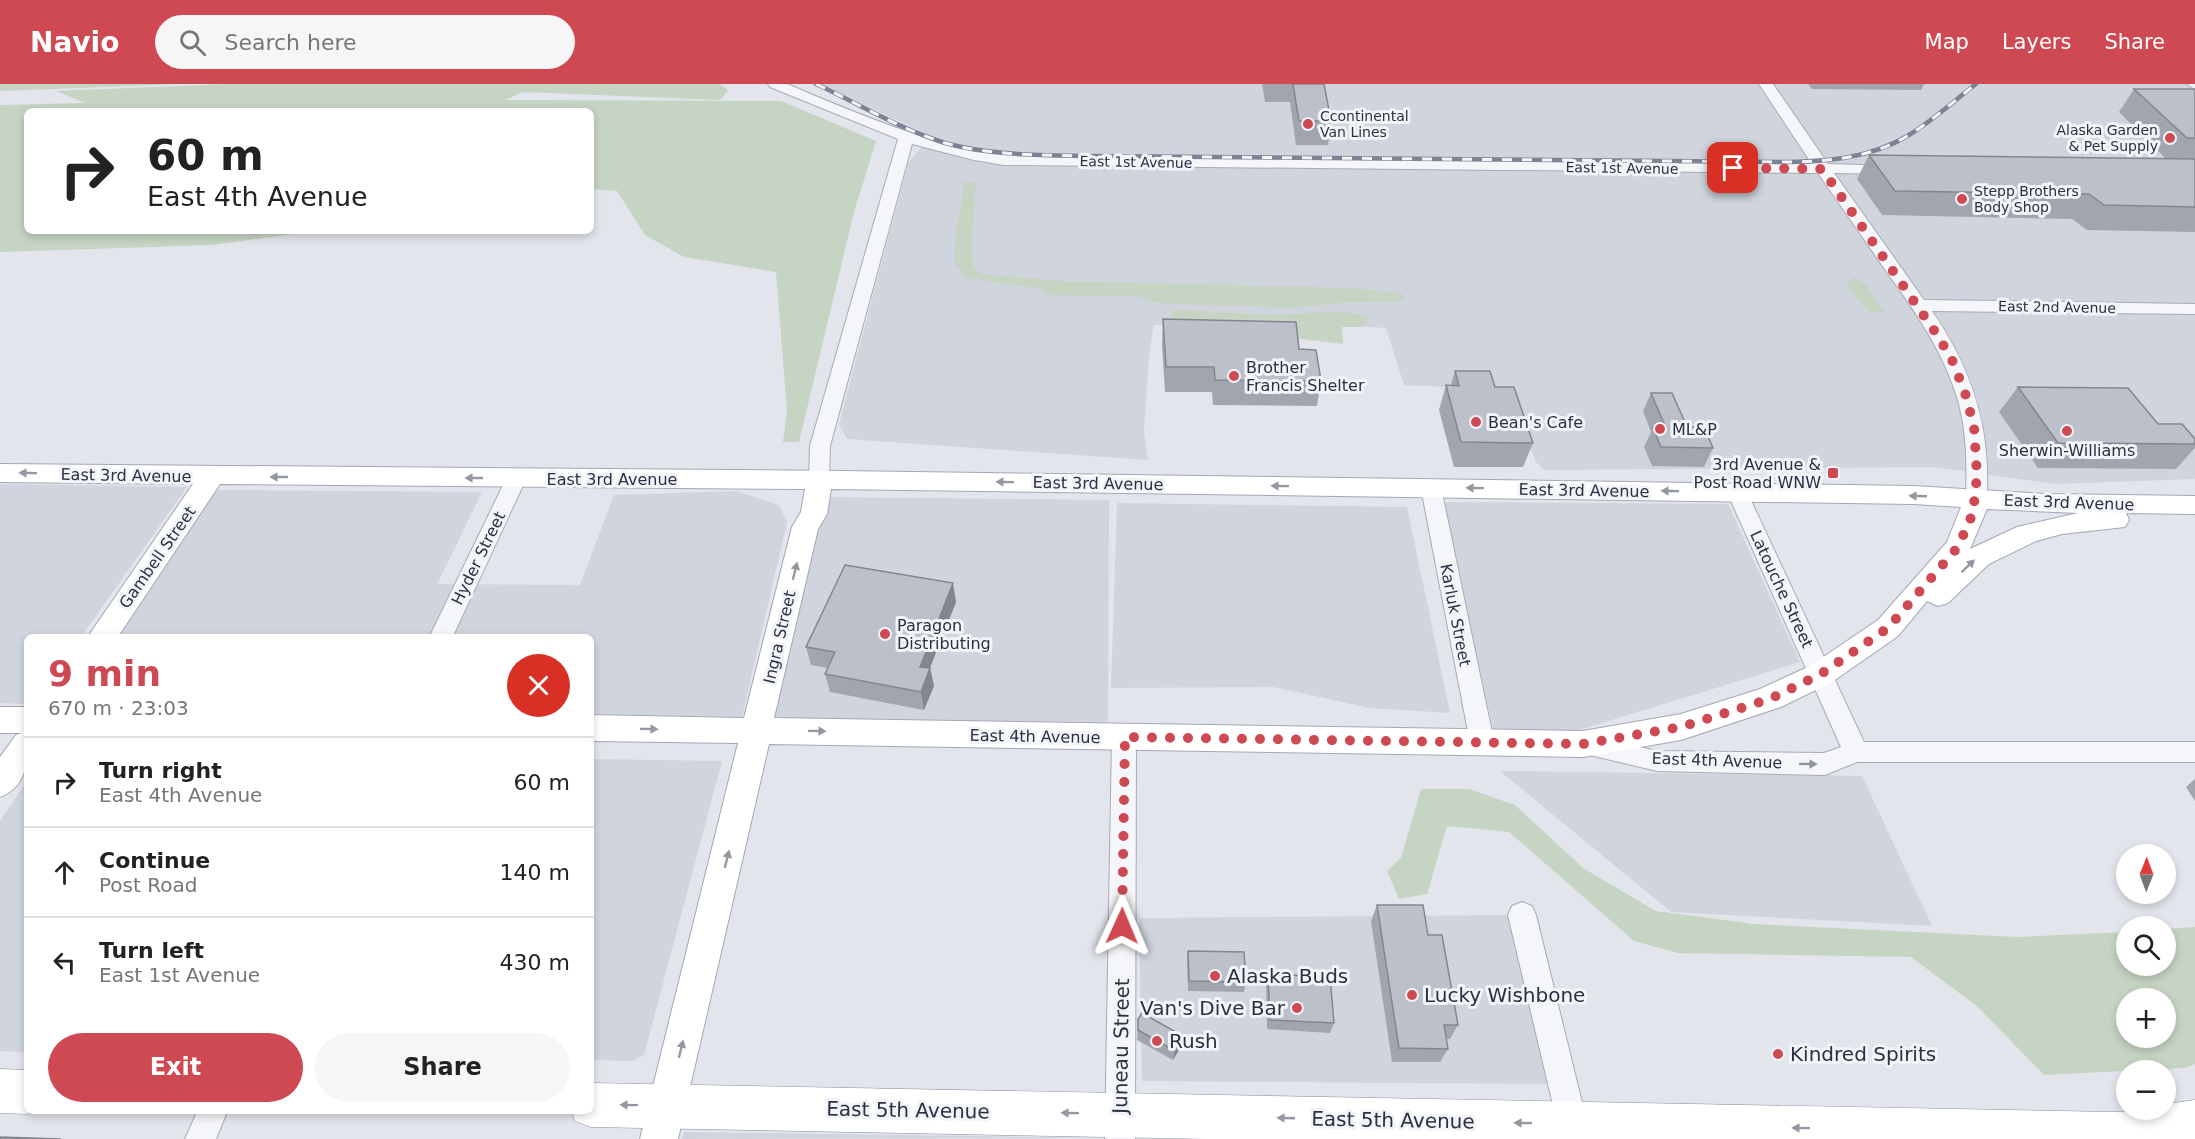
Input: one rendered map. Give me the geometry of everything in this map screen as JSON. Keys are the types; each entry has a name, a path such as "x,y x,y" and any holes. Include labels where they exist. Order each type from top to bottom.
{"highway":[{"path":"0,1091 24,1092"},
{"name":"East 5th Avenue","path":"594,1106 663,1122 2113,1134 2195,1122"}],"main road":[{"name":"East 3rd Avenue","path":"0,473 516,479 743,479 1737,492 2045,503 2183,505"},
{"name":"Gambell Street","path":"104,634 212,476"},
{"path":"743,479 761,488 791,490 800,494 803,500 805,528"},
{"name":"Ingra Street","path":"663,1122 805,528 814,514 819,480"},
{"path":"1821,674 1888,628 1958,547 1973,513 1976,499"},
{"path":"1583,744 1681,727 1770,699 1896,635 1977,558 1999,544 2043,529 2102,520 2144,520 2183,505"},
{"path":"0,720 24,720"},
{"name":"East 4th Avenue","path":"594,728 1583,744"},
{"path":"0,783 24,748"}],"street":[{"name":"East 1st Avenue","path":"775,84 906,138 973,156 1048,161 1904,169"},
{"path":"1766,84 1822,169 1918,305 1953,362 1974,426 1976,499"},
{"name":"Ingra Street","path":"819,480 820,446 906,138"},
{"name":"East 2nd Avenue","path":"1918,305 2195,309"},
{"name":"Hyder Street","path":"442,634 516,479"},
{"name":"Karluk Street","path":"1431,488 1482,742"},
{"name":"Latouche Street","path":"1737,492 1856,752"},
{"name":"Juneau Street","path":"1120,1126 1125,737"},
{"name":"East 4th Avenue","path":"1583,744 1657,760 1825,764 1856,752 2195,752"},
{"path":"1522,915 1574,1131"},
{"path":"200,1139 211,1114"}],"shaded area":[{"path":"819,84 2195,84 2195,479 2056,484 1931,467 1544,470 1536,462 1507,390 1404,385 1386,328 1338,325 1154,325 1149,354 1144,431 1148,460 847,439 839,424 908,163 931,136"},
{"path":"0,484 187,487 83,634 24,634 24,704 0,703"},
{"path":"214,490 482,492 437,584 580,585 614,495 736,491 779,505 787,522 742,717 594,714 594,634 120,634"},
{"path":"826,497 1109,500 1108,722 773,719"},
{"path":"1443,502 1728,504 1800,662 1576,731 1493,730"},
{"path":"1117,503 1407,507 1450,713 1370,708 1273,687 1111,688"},
{"path":"594,759 722,761 644,1055 633,1061 594,1060"},
{"path":"1500,771 1862,776 1932,926 1671,912"},
{"path":"24,785 24,1052 0,1051 0,821"},
{"path":"1522,915 1562,1084 1142,1081 1139,918"},
{"path":"684,1132 1107,1138 682,1139"}],"green space":[{"path":"0,84 181,84 0,91"},
{"path":"229,84 720,84 728,90 720,100 523,92 505,100 781,101 876,141 854,212 799,442 783,442 787,411 776,272 684,257 645,235 617,191 594,189 594,108 24,108 24,234 294,234 212,245 0,252 0,105 85,103 56,91"},
{"path":"964,182 976,182 971,251 974,267 981,274 1060,281 1357,288 1403,294 1405,301 1340,303 1291,308 1159,303 1136,296 1052,295 1037,288 966,278 954,261 957,219 960,215"},
{"path":"1853,277 1865,284 1885,312 1870,312 1846,287"},
{"path":"1173,310 1270,315 1343,311 1371,317 1362,327 1342,327 1343,344 1284,337 1169,334"},
{"path":"1421,789 1469,789 1515,805 1583,868 1656,911 1754,924 2017,937 2116,932 2116,976 2176,976 2176,928 2195,927 2195,1064 2176,1068 2176,1060 2116,1060 2116,1071 2044,1075 1978,1007 1911,957 1678,953 1634,941 1509,832 1447,826 1427,894 1399,899 1387,871 1401,858"}],"building":[{"path":"1293,84 1324,84 1331,121 1299,121"},
{"path":"2134,89 2195,89 2195,138 2187,138"},
{"path":"1869,155 2195,159 2195,207 2104,205 2089,194 1895,191"},
{"path":"1163,319 1296,322 1299,349 1316,350 1321,381 1215,380 1214,367 1166,367"},
{"path":"1455,371 1490,371 1495,387 1514,387 1533,443 1461,442 1446,385 1459,386"},
{"path":"2018,387 2128,388 2158,424 2182,424 2195,439 2195,444 2058,443"},
{"path":"1651,393 1672,393 1687,427 1704,427 1713,448 1661,447 1653,428 1666,428"},
{"name":"Paragon Distributing","path":"845,565 953,583 920,667 930,668 921,692 825,674 835,652 806,647"},
{"name":"Lucky Wishbone","path":"1377,905 1423,905 1428,935 1442,935 1458,1025 1444,1025 1448,1049 1399,1048"},
{"name":"Alaska Buds","path":"1188,951 1244,952 1246,982 1189,981"},
{"name":"Van's Dive Bar","path":"1268,974 1330,977 1334,1023 1270,1020"},
{"path":"1142,1013 1183,1036 1175,1051 1138,1030 1138,1019"},
{"path":"0,1137 61,1139 0,1139"}],"railway":[{"path":"816,84 928,137 945,143 999,153 1091,156 1779,162 1846,158 1879,149 1918,129 1976,84"}],"place":[{"name":"Ccontinental Van Lines","path":"1308,124"},
{"name":"Alaska Garden & Pet Supply","path":"2170,138"},
{"name":"Stepp Brothers Body Shop","path":"1962,199"},
{"name":"Brother Francis Shelter","path":"1234,376"},
{"name":"Bean's Cafe","path":"1476,422"},
{"name":"ML&P","path":"1660,429"},
{"name":"Sherwin-Williams","path":"2067,431"},
{"name":"3rd Avenue & Post Road WNW","path":"1833,473"},
{"name":"Paragon Distributing","path":"885,634"},
{"name":"Alaska Buds","path":"1215,976"},
{"name":"Lucky Wishbone","path":"1412,995"},
{"name":"Van's Dive Bar","path":"1297,1008"},
{"name":"Rush","path":"1157,1041"},
{"name":"Kindred Spirits","path":"1778,1054"}],"route":[{"path":"1122,926 1125,737 1583,744 1681,727 1770,699 1821,674 1888,628 1958,547 1973,513 1976,499 1974,426 1953,362 1938,336 1822,169 1733,168"}]}
